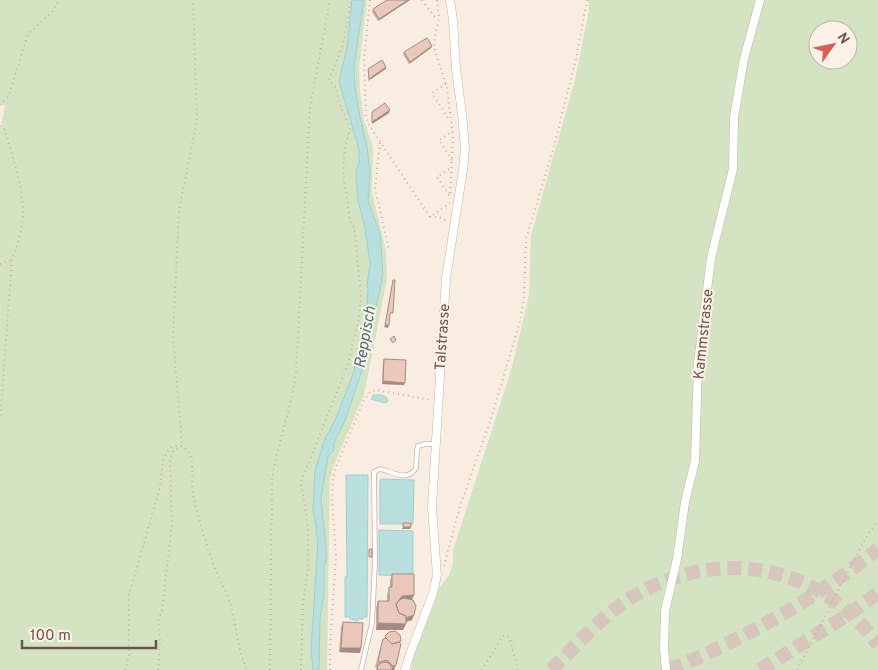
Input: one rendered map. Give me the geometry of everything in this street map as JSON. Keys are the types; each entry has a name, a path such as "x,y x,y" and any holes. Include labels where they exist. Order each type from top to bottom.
{"street":[{"name":"Talstrasse","path":"405,670 433,593 436,575 432,516 446,278 465,148 450,0"},
{"name":"Kammstrasse","path":"666,670 664,649 665,611 677,559 684,502 695,461 698,362 710,258 733,169 734,116 744,59 760,0"}],"lane":[{"path":"361,670 372,623 375,564 374,472 380,469 403,476 410,474 416,468 418,446 436,444"}],"path":[{"path":"0,104 9,95 28,34 52,12 59,0"},
{"path":"182,446 173,336 179,210 197,120 192,0"},
{"path":"270,670 272,480 276,456 290,408 296,374 310,106 330,0"},
{"path":"302,670 303,603 308,569 308,526 301,482 348,364 359,318 361,294 354,227 350,221 343,172 345,147 350,128 338,100 337,89 329,80 343,45 350,0"},
{"path":"370,0 364,58 367,122 430,217"},
{"path":"422,0 438,21"},
{"path":"437,0 438,21 434,36 434,47 446,84 452,131 453,161 450,196"},
{"path":"436,575 442,570 445,563 460,506 490,422 520,321 524,297 526,239 556,141 576,59 586,0"},
{"path":"446,84 432,94 451,122"},
{"path":"0,126 5,130 17,172 23,208 18,242 12,260 0,420"},
{"path":"452,131 439,140 453,161"},
{"path":"380,143 375,188 389,251"},
{"path":"430,217 452,202 437,177 452,167"},
{"path":"430,217 439,217 448,222"},
{"path":"0,264 12,260"},
{"path":"330,670 336,557 332,491 335,470 344,446 364,400 373,391 379,390 438,401"},
{"path":"125,670 129,656 129,596 160,487 163,460 169,449 175,446 182,446 191,457 191,483 194,497 213,563 226,590 238,642 247,670"},
{"path":"158,670 160,643 158,621 162,610 171,530 170,459 173,451 182,446"},
{"path":"797,670 866,537 878,521"},
{"path":"482,670 503,636 506,635 510,639 518,670"}],"green space":[{"path":"0,0 367,0 359,69 360,91 364,120 373,148 372,193 386,251 387,279 364,395 330,478 327,670 0,670 0,132 5,106 0,104"},
{"path":"588,0 878,0 878,670 411,670 414,655 438,590 449,575 453,564 453,550 511,371 529,295 531,235 575,80 589,10"}],"water":[{"name":"Reppisch","path":"352,0 364,0 354,66 355,87 367,146 370,173 368,201 380,233 383,275 365,361 345,421 334,443 334,450 328,456 321,499 327,557 324,566 324,592 320,620 319,670 313,670 311,649 318,542 313,508 315,470 325,439 336,418 353,374 366,315 370,263 365,228 358,201 356,172 359,162 359,150 339,81 347,48"},
{"path":"373,395 382,395 388,401 385,403 371,399"},
{"path":"346,475 368,475 367,617 358,619 358,621 345,617 345,577 347,577"},
{"path":"380,480 414,480 413,524 380,524"},
{"path":"379,530 413,531 413,576 379,575"}],"building":[{"path":"387,0 408,0 379,19 373,9"},
{"path":"427,38 432,46 410,62 404,52"},
{"path":"382,60 386,67 369,79 368,69"},
{"path":"385,103 390,110 372,122 372,112"},
{"path":"393,280 395,280 393,313 390,313 389,325 385,325"},
{"path":"394,336 396,340 393,343 390,339"},
{"path":"384,359 406,360 405,383 383,381"},
{"path":"403,523 411,523 411,527 403,527"},
{"path":"369,549 372,549 372,557 369,557"},
{"path":"392,574 414,574 414,595 402,596 396,604 399,613 406,616 406,624 378,623 378,601 389,601 389,587 392,587"},
{"path":"404,598 413,600 416,606 414,615 406,618 406,616 399,613 396,605 399,600"},
{"path":"343,622 363,623 361,648 341,648"},
{"path":"395,631 400,635 401,641 392,644 385,636 389,632"},
{"path":"386,638 392,644 399,642 401,644 396,665 393,666 387,660 380,662 378,660 383,639"},
{"path":"383,662 389,663 392,670 377,670 378,665"}],"tunnel":[{"path":"669,670 724,645 778,617 829,585 878,549"},
{"path":"551,670 596,625 626,601 659,583 693,572 728,568 762,570 795,579 826,595 854,617 878,645"},
{"path":"760,670 849,614 878,593"}]}
